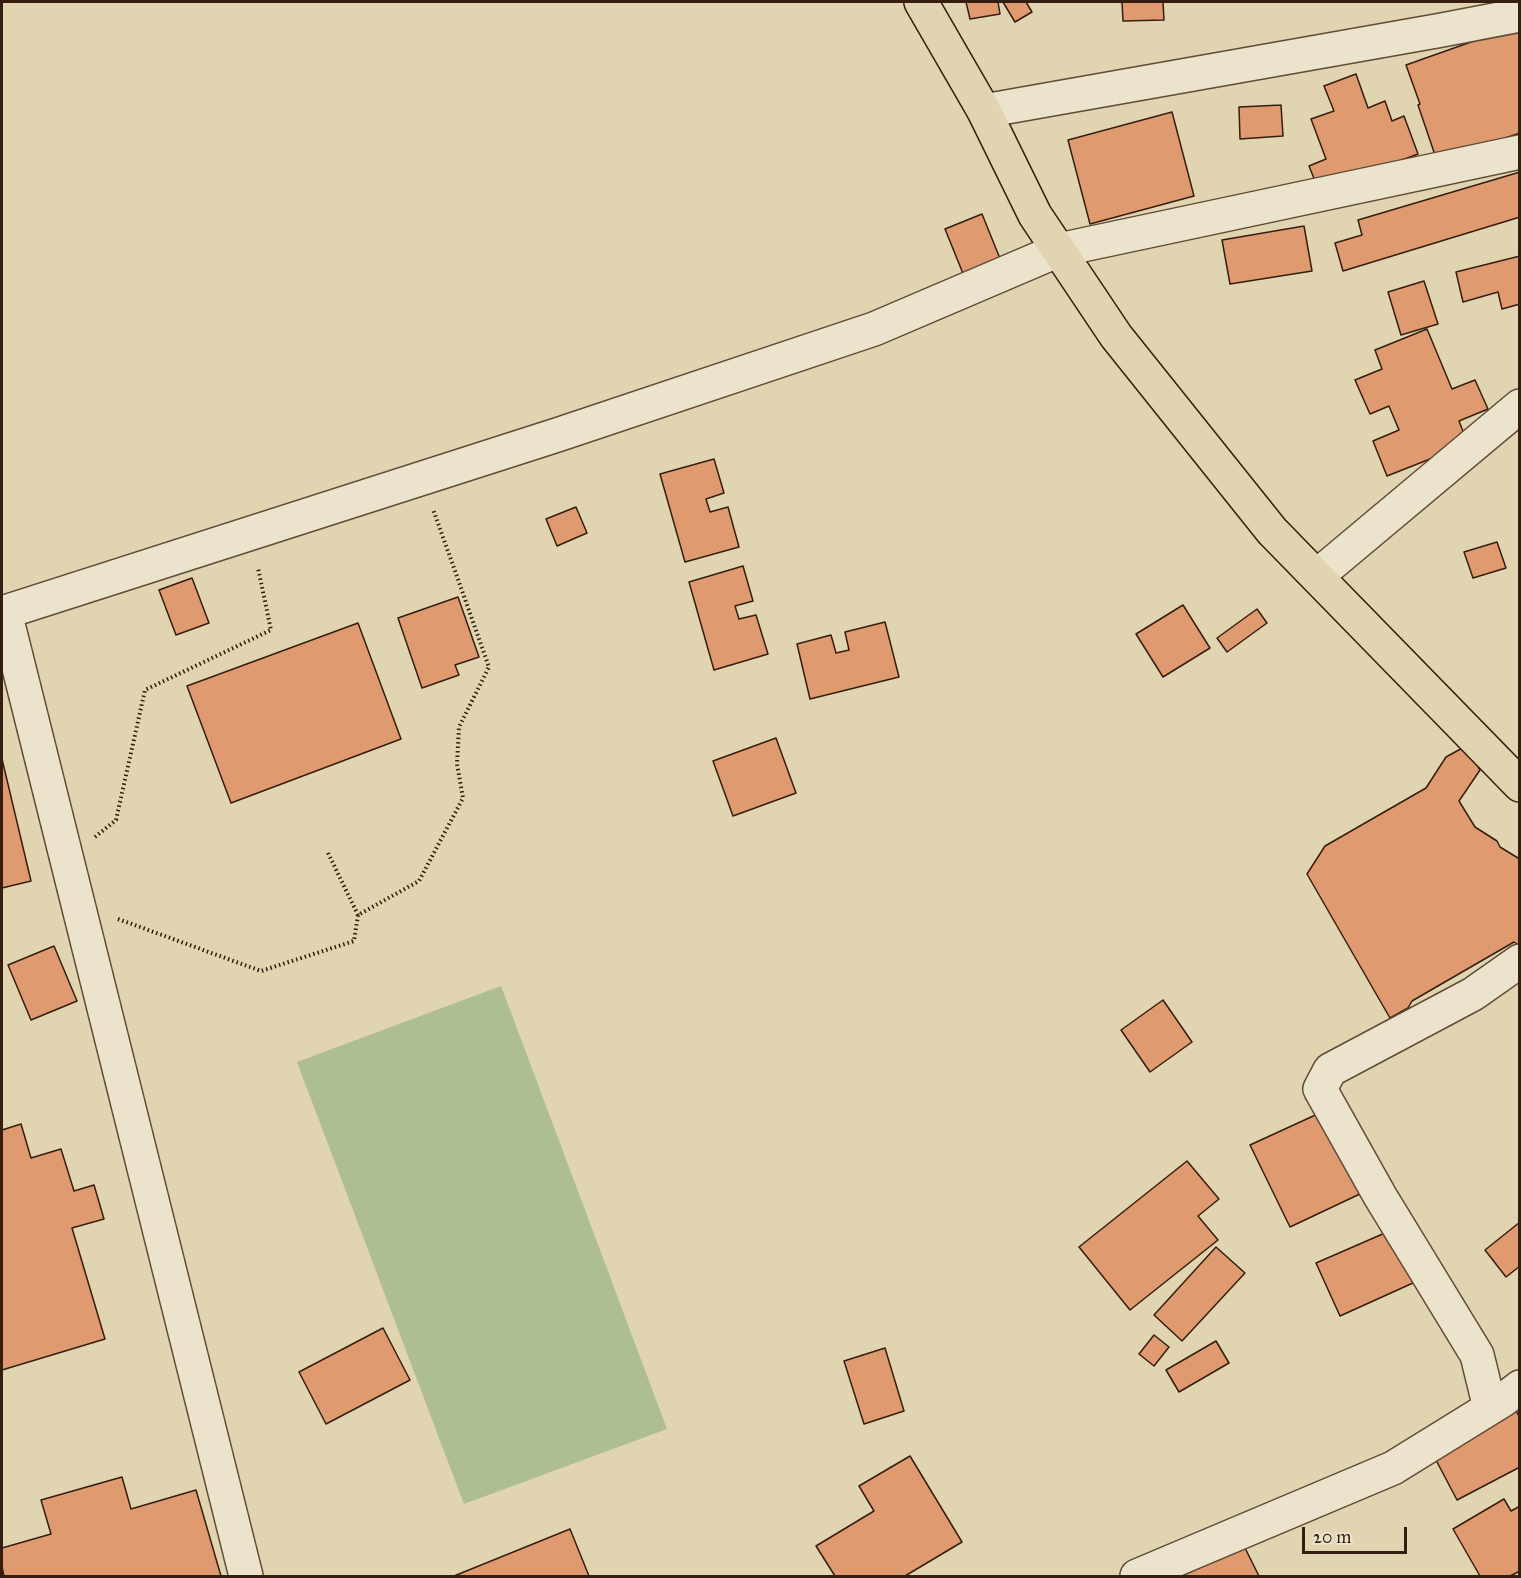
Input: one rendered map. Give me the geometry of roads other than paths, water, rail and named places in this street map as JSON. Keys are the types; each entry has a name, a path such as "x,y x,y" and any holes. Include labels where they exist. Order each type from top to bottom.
{"main road":[{"path":"921,2 984,111 1035,215 1116,336 1272,531 1520,785"}],"street":[{"path":"984,111 1520,15"},
{"path":"246,1576 3,612 557,435 874,329 1059,250 1520,152"},
{"path":"1317,576 1520,406"},
{"path":"1490,1408 1477,1355 1380,1196 1320,1089 1330,1070 1473,994 1520,961"},
{"path":"1137,1576 1393,1468 1519,1389"}]}
